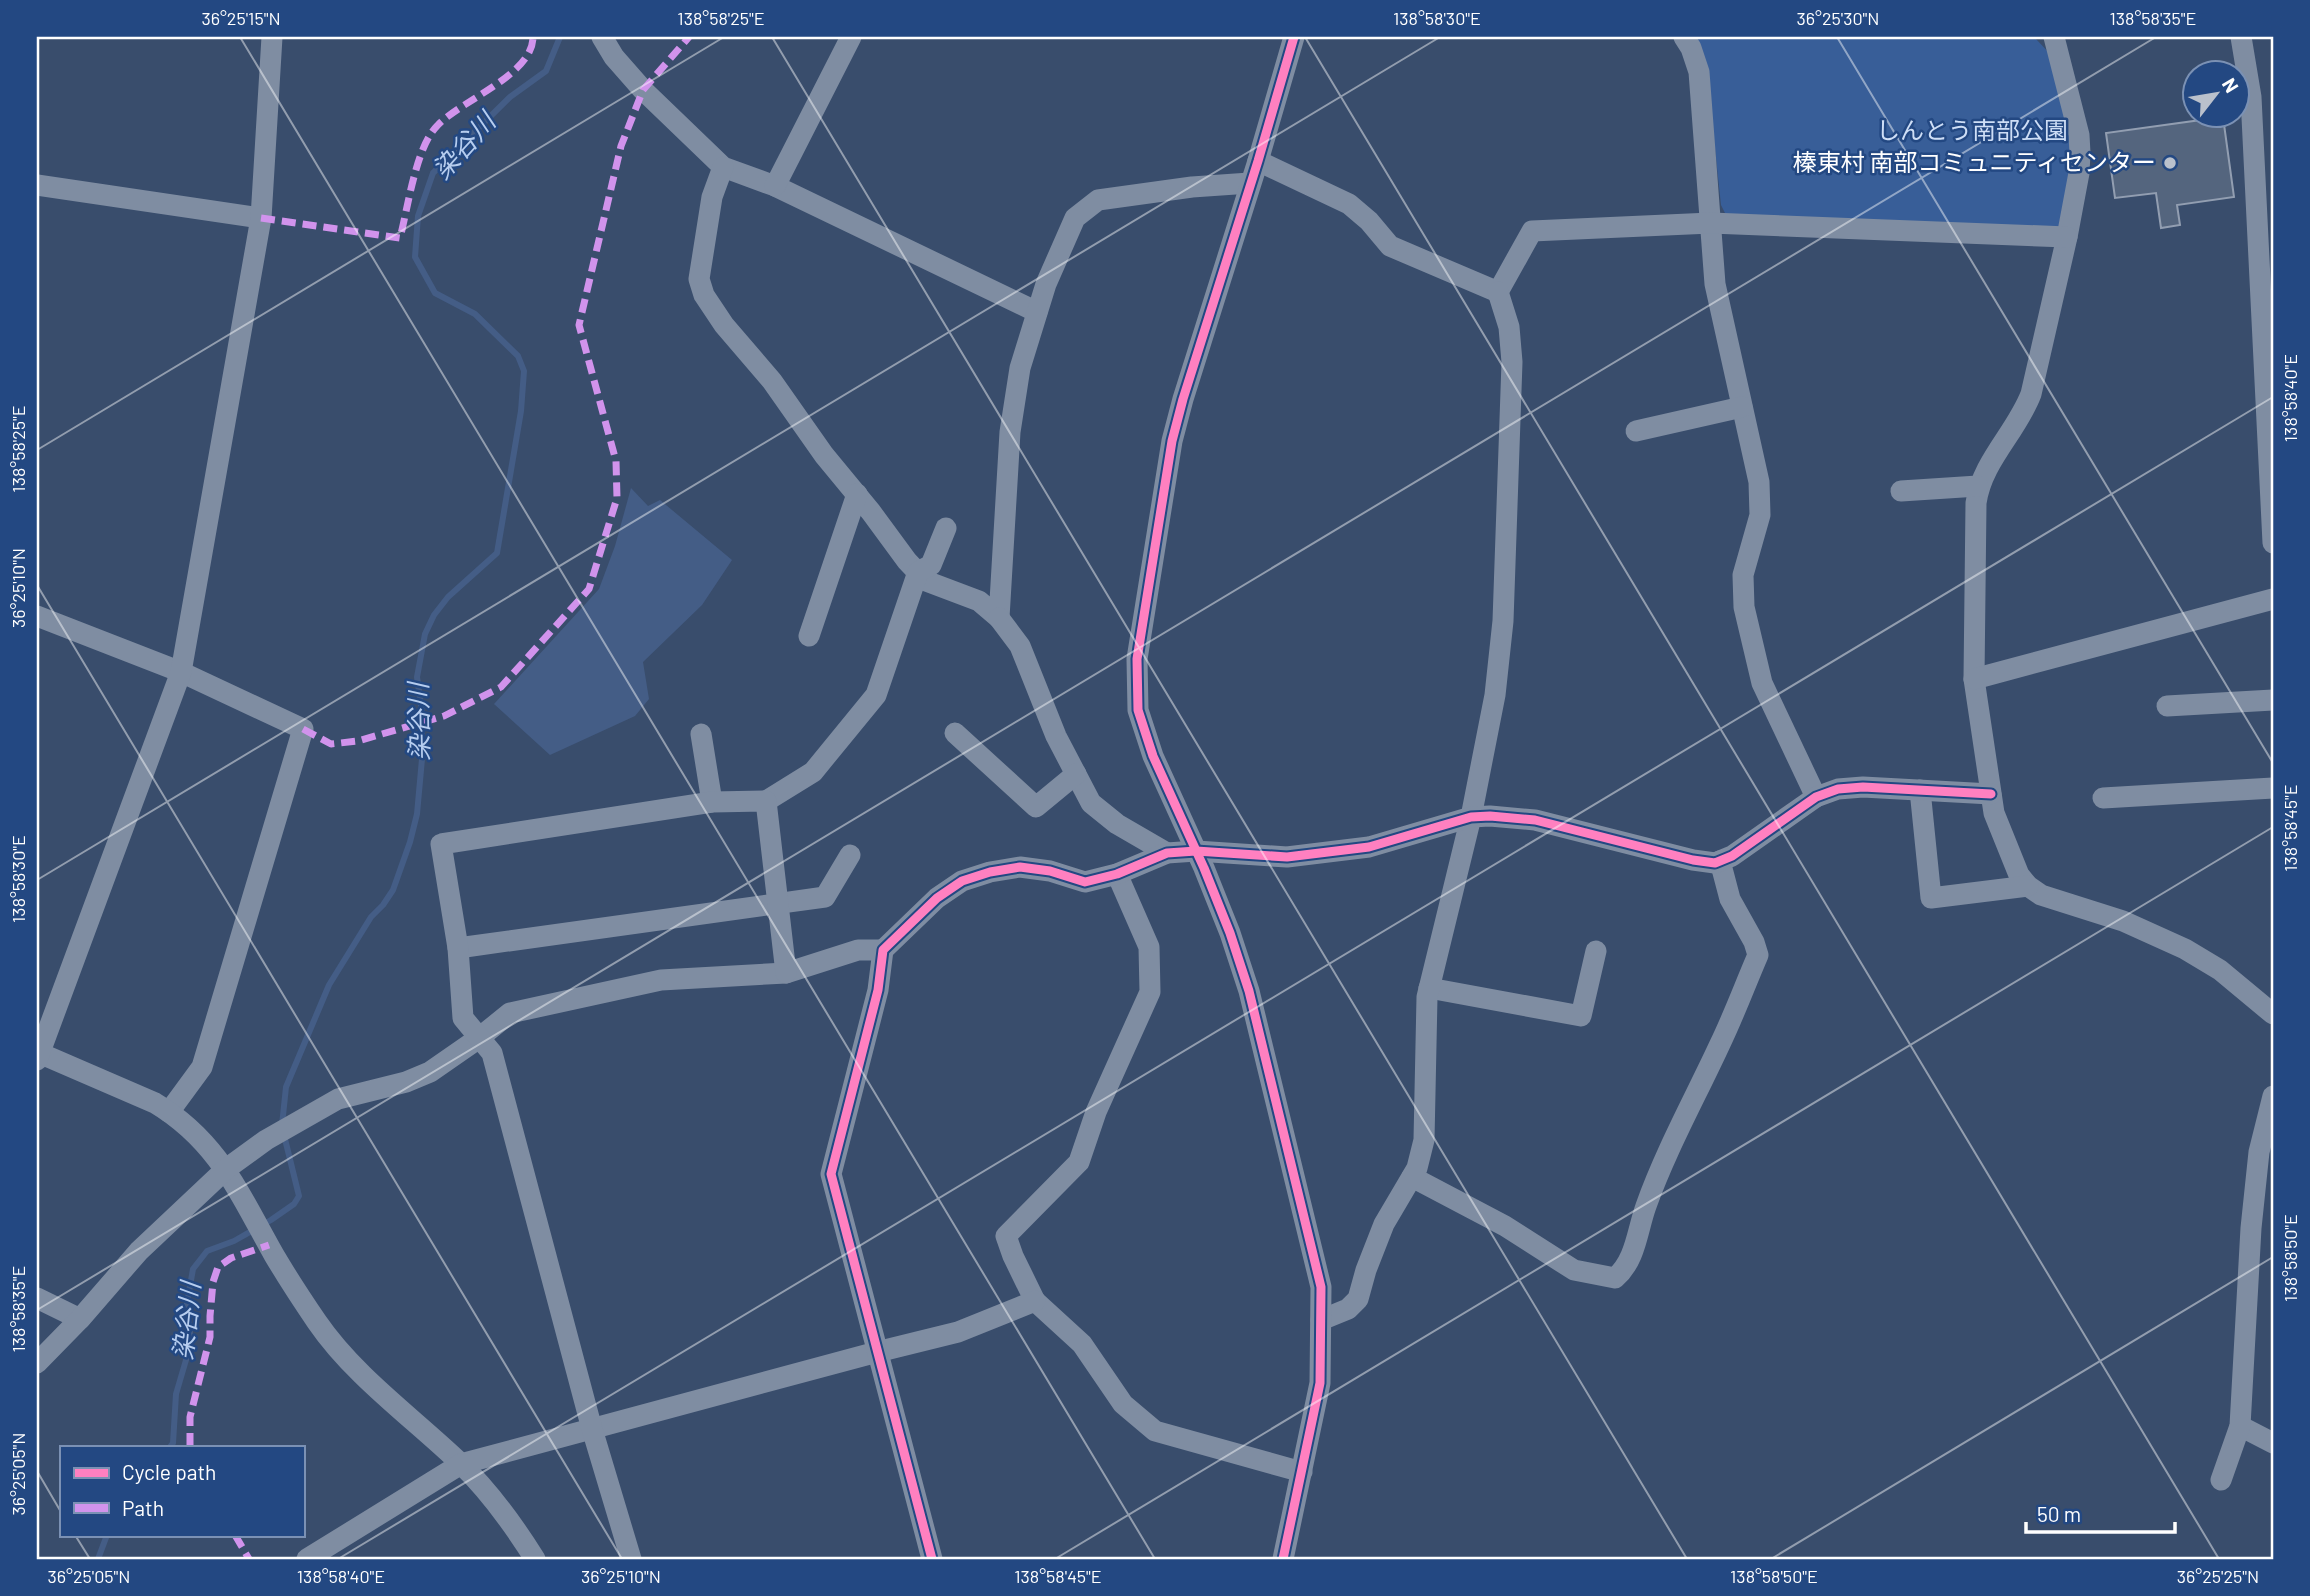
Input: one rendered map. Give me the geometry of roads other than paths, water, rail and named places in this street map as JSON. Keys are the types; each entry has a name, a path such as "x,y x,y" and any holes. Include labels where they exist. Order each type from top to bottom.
{"street":[{"path":"272,37 261,218 181,672 38,1055 107,1081 169,1112 203,1140 226,1169 317,1323 342,1354 461,1464 506,1514 535,1559"},
{"path":"602,37 614,57 643,90 723,167 775,186 1037,312"},
{"path":"775,186 850,37"},
{"path":"1283,1559 1320,1383 1321,1287 1250,990 1230,933 1153,756 1138,710 1137,659 1172,441 1196,354 1258,161 1294,37"},
{"path":"1684,37 1691,48 1699,72 1715,284 1759,482 1760,515 1743,575 1744,607 1762,683 1816,797"},
{"path":"2054,37 2079,135 2079,173 2031,394 2026,408 1983,474 1976,503 1974,679 1994,813 2012,863 2028,886 2041,895 2123,921 2185,949 2220,970 2273,1014"},
{"path":"2241,37 2251,97 2273,543"},
{"path":"1258,161 1349,204 1369,221 1390,246 1498,292"},
{"path":"723,167 712,197 699,279 704,295 724,324 772,381 824,455 926,581 979,601 999,618 1020,646 1056,736 1091,803 1117,824 1167,853"},
{"path":"999,618 1010,432 1020,368 1045,284 1075,218 1098,200 1192,187 1250,183"},
{"path":"37,185 261,218"},
{"path":"1321,1320 1348,1309 1358,1299 1384,1224 1417,1168 1424,1140 1425,1043 1429,988 1471,817 1495,695 1503,621 1512,362 1509,327 1498,292 1532,231 1711,223 2067,237"},
{"path":"1636,431 1742,407"},
{"path":"1901,491 1978,486"},
{"path":"809,636 857,495"},
{"path":"631,1559 592,1429 492,1053 463,1018 458,948 441,844 712,802 766,801 813,772 876,695 918,572 931,565 946,527"},
{"path":"1974,679 2273,599"},
{"path":"37,616 181,672 303,729 202,1067 169,1112"},
{"path":"2167,706 2273,700"},
{"path":"955,733 1037,807 1076,774"},
{"path":"701,734 712,802"},
{"path":"932,1559 831,1174 878,990 883,950 937,898 962,881 990,872 1020,867 1051,871 1085,881 1116,874 1167,853 1196,851 1287,857 1368,848 1471,817 1490,816 1535,820 1693,860 1715,863 1732,856 1816,797 1850,786 1991,794"},
{"path":"2103,798 2273,788"},
{"path":"1920,790 1931,898 2028,886"},
{"path":"766,801 786,973"},
{"path":"458,948 825,897 850,855"},
{"path":"1412,1177 1505,1226 1574,1270 1615,1278 1622,1272 1635,1246 1657,1175 1721,1043 1758,955 1754,942 1730,899 1720,860"},
{"path":"1116,874 1149,947 1150,992 1096,1112 1079,1163 1006,1236 1035,1301 1082,1344 1123,1404 1155,1431 1302,1472"},
{"path":"37,1363 80,1319 139,1251 226,1169 266,1140 338,1098 406,1082 430,1072 480,1038 510,1013 661,980 786,973 858,950 883,950"},
{"path":"1429,988 1581,1016 1596,951"},
{"path":"2221,1480 2240,1426 2251,1228 2259,1152 2273,1096"},
{"path":"37,1298 80,1319"},
{"path":"306,1559 461,1464 958,1332 1035,1301"},
{"path":"2240,1426 2273,1443"}],"waterway":[{"name":"染谷川","path":"282,1125 286,1087 329,985 371,917 393,890 410,842 417,814 422,759 422,712 417,677 425,634 434,615 448,597 497,553 521,411 524,371 518,356 475,314 435,293 415,257 418,216 433,173 510,97 546,71 560,37"},
{"name":"染谷川","path":"171,1446 176,1394 191,1343 187,1303 193,1269 207,1251 234,1241 294,1204 299,1196 284,1135"},
{"name":"染谷川","path":"98,1559 107,1536"}],"place":[{"name":"榛東村 南部コミュニティセンター","path":"2170,163"}],"park label":[{"name":"しんとう南部公園","path":"1972,131"}]}
